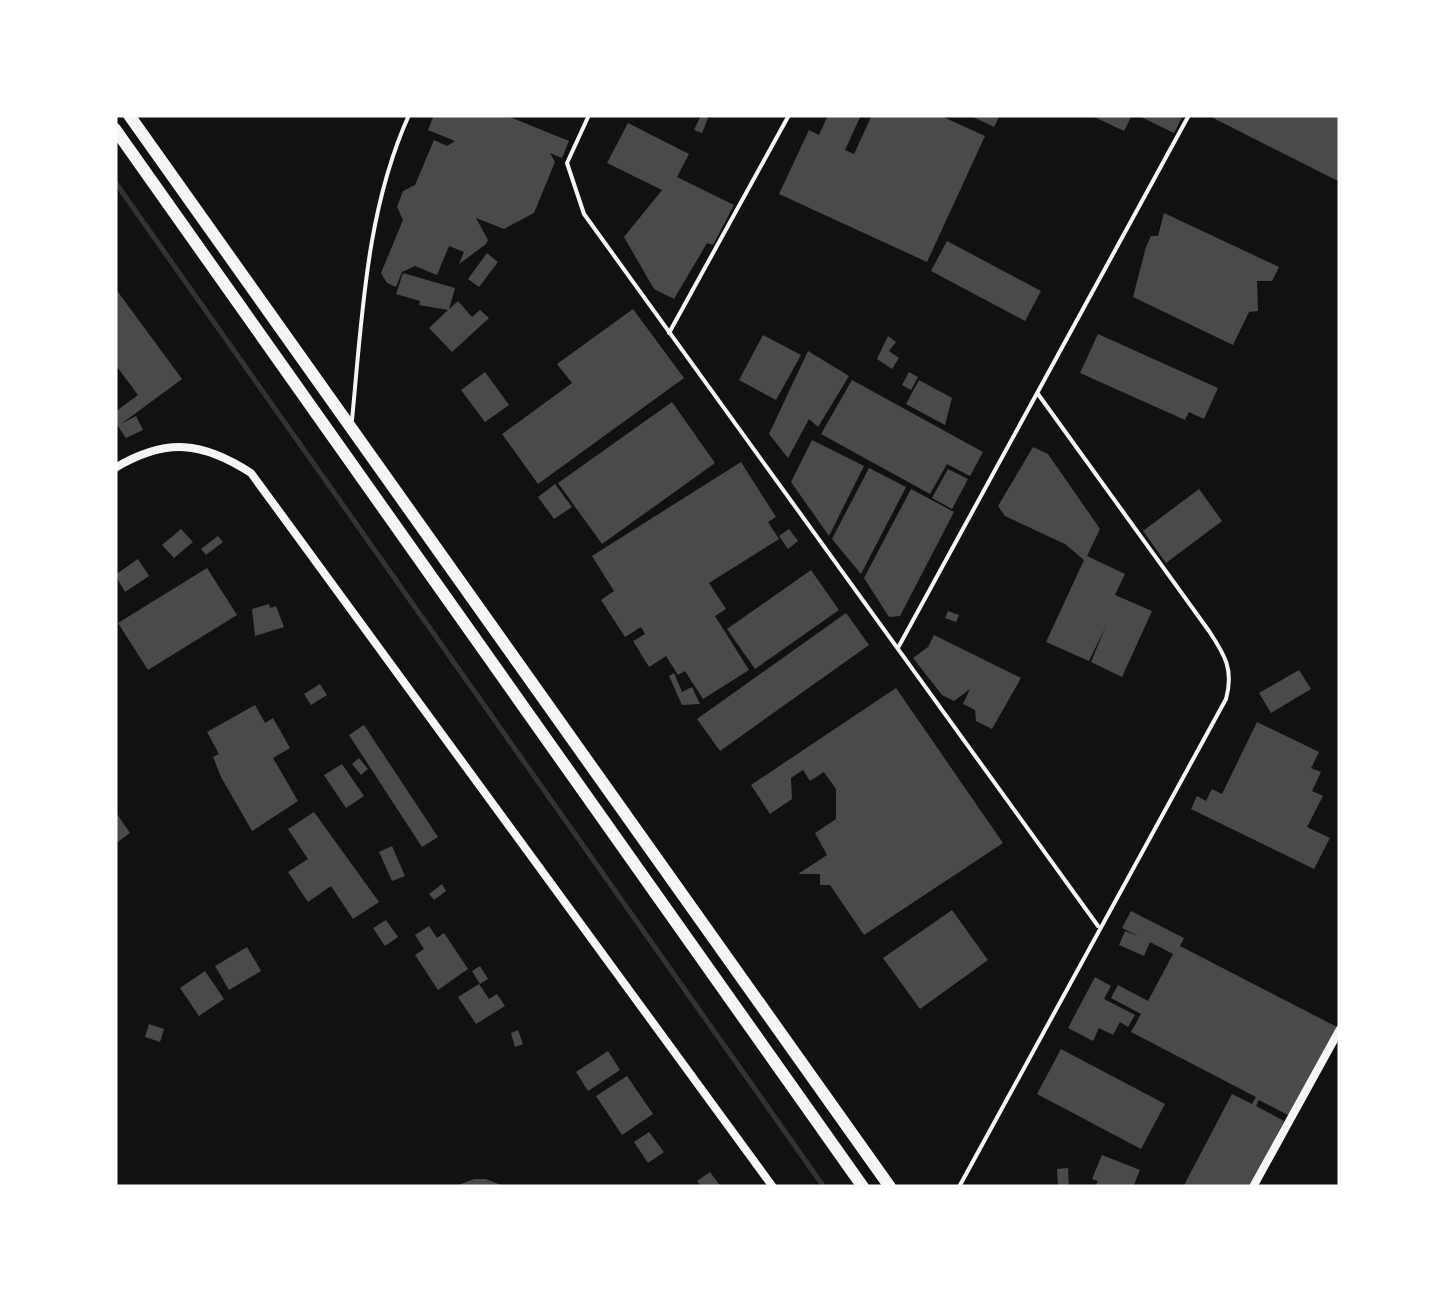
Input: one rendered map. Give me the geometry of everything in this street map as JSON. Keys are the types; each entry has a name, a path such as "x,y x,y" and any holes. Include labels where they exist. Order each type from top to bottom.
{"main road":[{"path":"129,115 890,1187"},
{"path":"115,128 863,1187"}],"street":[{"path":"115,468 160,449 188,447 217,451 251,474 773,1187"},
{"path":"1253,1187 1340,1029"}],"lane":[{"path":"351,430 365,285 383,183 409,115"},
{"path":"589,115 567,163 584,214 1098,926"},
{"path":"669,333 788,115"},
{"path":"899,646 1189,115"},
{"path":"959,1187 1098,926 1226,698 1232,679 1226,656 1209,630 1038,394"}],"building":[{"path":"434,115 505,115 569,141 562,158 550,153 555,162 534,213 504,229 476,218 488,240 486,244 459,264 464,252 449,246 437,275 415,266 402,272 396,287 387,283 381,273 403,220 397,207 403,191 415,185 434,140 447,146 455,141 428,130"},
{"path":"701,115 708,118 702,133 694,130"},
{"path":"828,115 861,115 845,150 854,154 872,115 939,115 985,136 927,262 779,194 809,130 819,135"},
{"path":"969,115 1000,115 994,127"},
{"path":"1090,115 1132,115 1124,131"},
{"path":"1137,115 1183,115 1174,133"},
{"path":"1340,115 1340,182 1213,118"},
{"path":"628,123 689,154 677,177 734,205 713,245 707,243 674,299 654,289 624,237 662,190 607,163"},
{"path":"1164,213 1279,267 1272,281 1257,281 1258,311 1249,312 1233,345 1133,297 1146,247 1151,236 1158,236"},
{"path":"947,241 1041,291 1025,321 931,271"},
{"path":"487,253 498,262 479,287 468,279"},
{"path":"403,273 455,288 449,309 458,301 472,317 480,310 489,318 452,352 429,328 448,310 419,305 420,301 396,294"},
{"path":"115,288 182,379 121,424 136,416 143,430 126,438 115,422 115,412 138,395 115,364"},
{"path":"633,309 684,378 538,484 502,434 572,383 557,364"},
{"path":"1098,334 1218,388 1204,419 1189,412 1185,420 1080,373"},
{"path":"763,335 801,355 776,400 739,380"},
{"path":"888,336 896,342 889,351 899,358 892,369 877,359"},
{"path":"808,351 849,376 818,427 809,419 788,458 769,434"},
{"path":"485,372 509,405 485,422 461,390"},
{"path":"909,372 918,377 911,390 902,385"},
{"path":"852,380 983,452 970,476 947,464 930,494 821,434"},
{"path":"919,380 952,398 945,425 906,404"},
{"path":"672,402 715,463 602,544 558,483"},
{"path":"812,440 864,466 829,536 791,482"},
{"path":"1033,447 1048,454 1100,529 1087,556 1125,574 1115,595 1152,611 1122,677 1091,662 1106,626 1089,661 1046,642 1084,560 1065,544 1005,516 998,506"},
{"path":"741,462 776,517 768,522 779,539 709,583 726,609 715,616 749,670 703,699 685,671 678,675 666,656 649,667 633,641 645,634 641,627 625,637 601,600 614,591 592,556"},
{"path":"869,468 906,487 861,574 832,539"},
{"path":"948,469 968,479 952,509 932,498"},
{"path":"555,484 572,507 554,519 538,497"},
{"path":"911,489 954,512 900,616 889,617 864,578"},
{"path":"1199,489 1222,521 1166,563 1143,531"},
{"path":"181,529 193,542 174,558 162,545"},
{"path":"789,529 798,541 788,549 779,536"},
{"path":"218,536 223,542 206,555 201,549"},
{"path":"138,559 149,576 125,592 115,575"},
{"path":"207,568 237,615 148,670 118,623"},
{"path":"811,570 839,610 755,669 727,629"},
{"path":"269,604 270,608 276,606 284,627 255,636 252,609"},
{"path":"948,611 959,615 956,622 945,618"},
{"path":"846,613 869,645 720,751 697,719"},
{"path":"934,635 1021,678 992,729 976,721 975,710 963,704 970,689 954,701 942,695 913,658 928,647"},
{"path":"1299,670 1311,689 1271,713 1259,693"},
{"path":"674,673 682,692 692,687 700,704 682,705 669,676"},
{"path":"320,684 327,695 311,705 304,694"},
{"path":"896,688 1003,843 864,935 830,885 820,885 820,874 798,874 827,855 815,833 836,819 836,789 824,772 810,781 803,770 791,778 792,799 770,814 751,785"},
{"path":"255,705 265,723 273,718 290,748 273,758 298,801 252,831 221,777 213,757 219,754 207,732"},
{"path":"1257,722 1319,752 1311,768 1321,772 1312,791 1323,796 1307,827 1330,838 1314,869 1191,809 1197,796 1206,801 1212,789 1222,794"},
{"path":"364,725 438,837 422,847 349,735"},
{"path":"359,758 368,769 361,775 352,764"},
{"path":"342,764 364,796 346,808 324,775"},
{"path":"115,811 130,833 115,844"},
{"path":"314,812 379,902 353,919 331,886 308,902 288,872 308,859 288,829"},
{"path":"392,846 405,876 392,881 379,852"},
{"path":"442,884 446,891 434,900 429,894"},
{"path":"952,910 988,960 920,1009 883,958"},
{"path":"1131,911 1184,938 1180,946 1337,1027 1290,1116 1259,1100 1256,1106 1284,1121 1250,1187 1183,1187 1232,1094 1252,1104 1256,1097 1131,1032 1141,1014 1111,998 1118,985 1148,1001 1173,954 1150,942 1144,956 1119,945 1125,931 1138,936 1122,928"},
{"path":"386,920 398,937 385,946 373,928"},
{"path":"429,926 437,938 444,933 468,969 438,990 415,955 424,949 415,935"},
{"path":"247,947 261,971 229,990 215,966"},
{"path":"480,966 488,979 480,984 472,971"},
{"path":"205,971 224,999 199,1016 180,988"},
{"path":"1095,977 1111,986 1104,999 1135,1015 1128,1027 1120,1022 1113,1035 1099,1028 1093,1041 1068,1028"},
{"path":"479,984 489,999 497,994 505,1006 476,1024 458,997"},
{"path":"149,1024 164,1029 160,1042 145,1037"},
{"path":"518,1030 523,1044 515,1047 511,1033"},
{"path":"1061,1049 1165,1104 1141,1149 1037,1094"},
{"path":"608,1051 620,1070 588,1091 576,1072"},
{"path":"627,1076 653,1114 622,1135 596,1096"},
{"path":"649,1132 664,1152 648,1163 634,1142"},
{"path":"1102,1155 1140,1170 1133,1187 1095,1187 1098,1181 1092,1179"},
{"path":"1068,1168 1069,1187 1058,1187 1057,1169"},
{"path":"710,1172 721,1187 702,1187 697,1181"},
{"path":"486,1179 506,1187 453,1187"}],"waterway":[{"path":"115,182 824,1187"}]}
